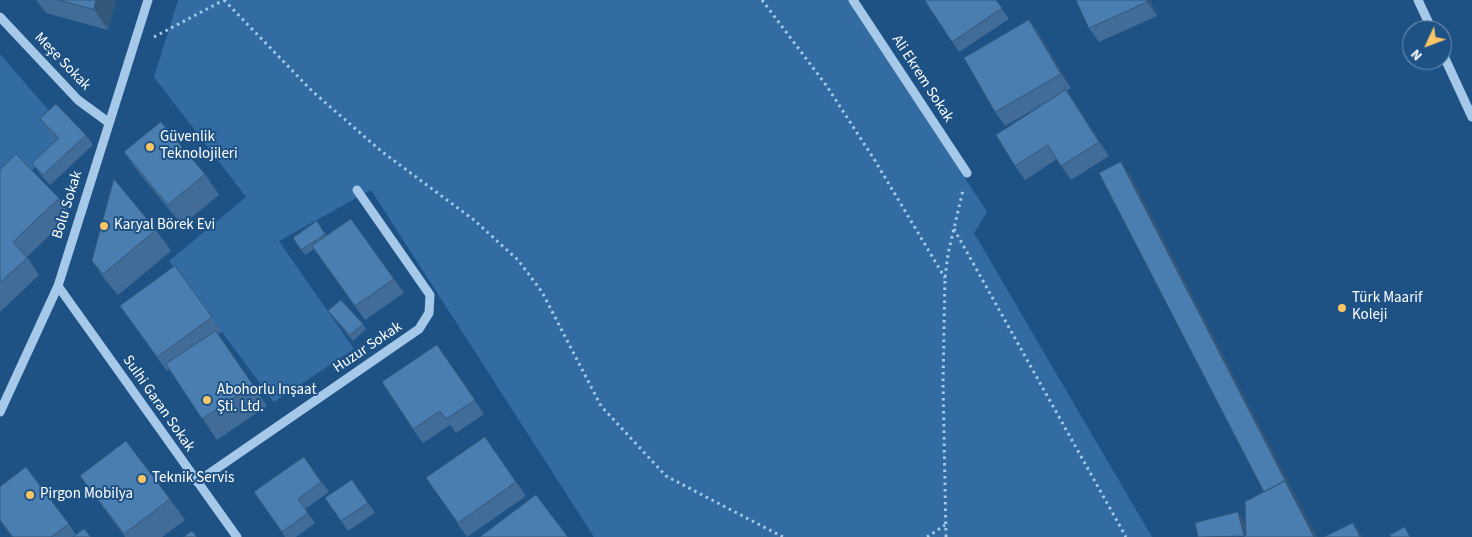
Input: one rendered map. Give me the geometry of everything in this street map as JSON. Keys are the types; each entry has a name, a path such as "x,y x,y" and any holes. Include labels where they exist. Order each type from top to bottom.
{"street":[{"name":"Bolu Sokak","path":"0,412 58,286 130,50 148,0"},
{"name":"Ali Ekrem Sokak","path":"853,0 967,172"},
{"path":"1418,0 1427,20"},
{"name":"Meşe Sokak","path":"0,17 78,100 108,122"},
{"path":"1450,70 1472,117"},
{"name":"Huzur Sokak","path":"197,482 419,329 429,314 430,295 357,190"},
{"name":"Sulhi Garan Sokak","path":"58,286 237,537"}],"path":[{"path":"130,50 224,0 312,90 381,151 474,220 518,260 542,292 601,406 666,476 783,537"},
{"path":"762,0 837,102 874,159 945,278"},
{"path":"946,537 943,384 945,278 967,172"},
{"path":"954,229 1126,537"},
{"path":"927,537 945,524"}],"shaded area":[{"path":"178,0 850,0 987,212 974,233 1152,537 594,537 371,190 279,241 354,349 274,402 169,261 246,197 154,77"},
{"path":"0,54 70,135 0,200"}],"building":[{"path":"59,0 96,0 94,9"},
{"path":"926,0 996,0 1002,8 952,42"},
{"path":"1076,0 1147,0 1147,2 1089,28"},
{"path":"1029,20 1061,74 995,112 964,58"},
{"path":"1066,90 1099,142 1061,166 1048,145 1015,166 996,135"},
{"path":"56,104 86,135 43,175 32,163 59,138 40,119"},
{"path":"161,122 205,174 168,205 124,152"},
{"path":"16,154 59,198 13,242 27,258 0,283 0,170"},
{"path":"1121,162 1287,484 1285,481 1264,492 1099,173"},
{"path":"114,179 156,230 103,274 92,261"},
{"path":"351,219 394,279 355,306 312,246"},
{"path":"317,221 325,234 301,250 293,238"},
{"path":"175,266 212,317 157,357 120,306"},
{"path":"341,300 363,324 350,335 328,311"},
{"path":"216,331 253,385 202,419 166,364"},
{"path":"437,345 475,400 446,419 440,411 413,429 382,382"},
{"path":"485,437 516,482 458,523 426,478"},
{"path":"126,441 170,499 124,534 80,476"},
{"path":"304,457 321,482 298,499 308,513 282,532 254,492"},
{"path":"26,467 69,524 51,537 13,537 0,520 0,487"},
{"path":"352,480 368,503 341,521 325,498"},
{"path":"1285,481 1314,537 1243,537 1246,535 1245,502"},
{"path":"536,495 568,537 480,537"},
{"path":"1238,512 1244,536 1198,537 1195,523"},
{"path":"1353,523 1360,537 1324,537"},
{"path":"1405,527 1410,537 1391,537 1390,535"},
{"path":"84,529 91,537 73,537"},
{"path":"192,531 197,537 184,537"}],"place":[{"name":"Güvenlik Teknolojileri","path":"150,147"},
{"name":"Karyal Börek Evi","path":"104,226"},
{"name":"Türk Maarif Koleji","path":"1342,308"},
{"name":"Abohorlu Inşaat Şti. Ltd.","path":"207,400"},
{"name":"Teknik Servis","path":"142,479"},
{"name":"Pirgon Mobilya","path":"30,495"}]}
